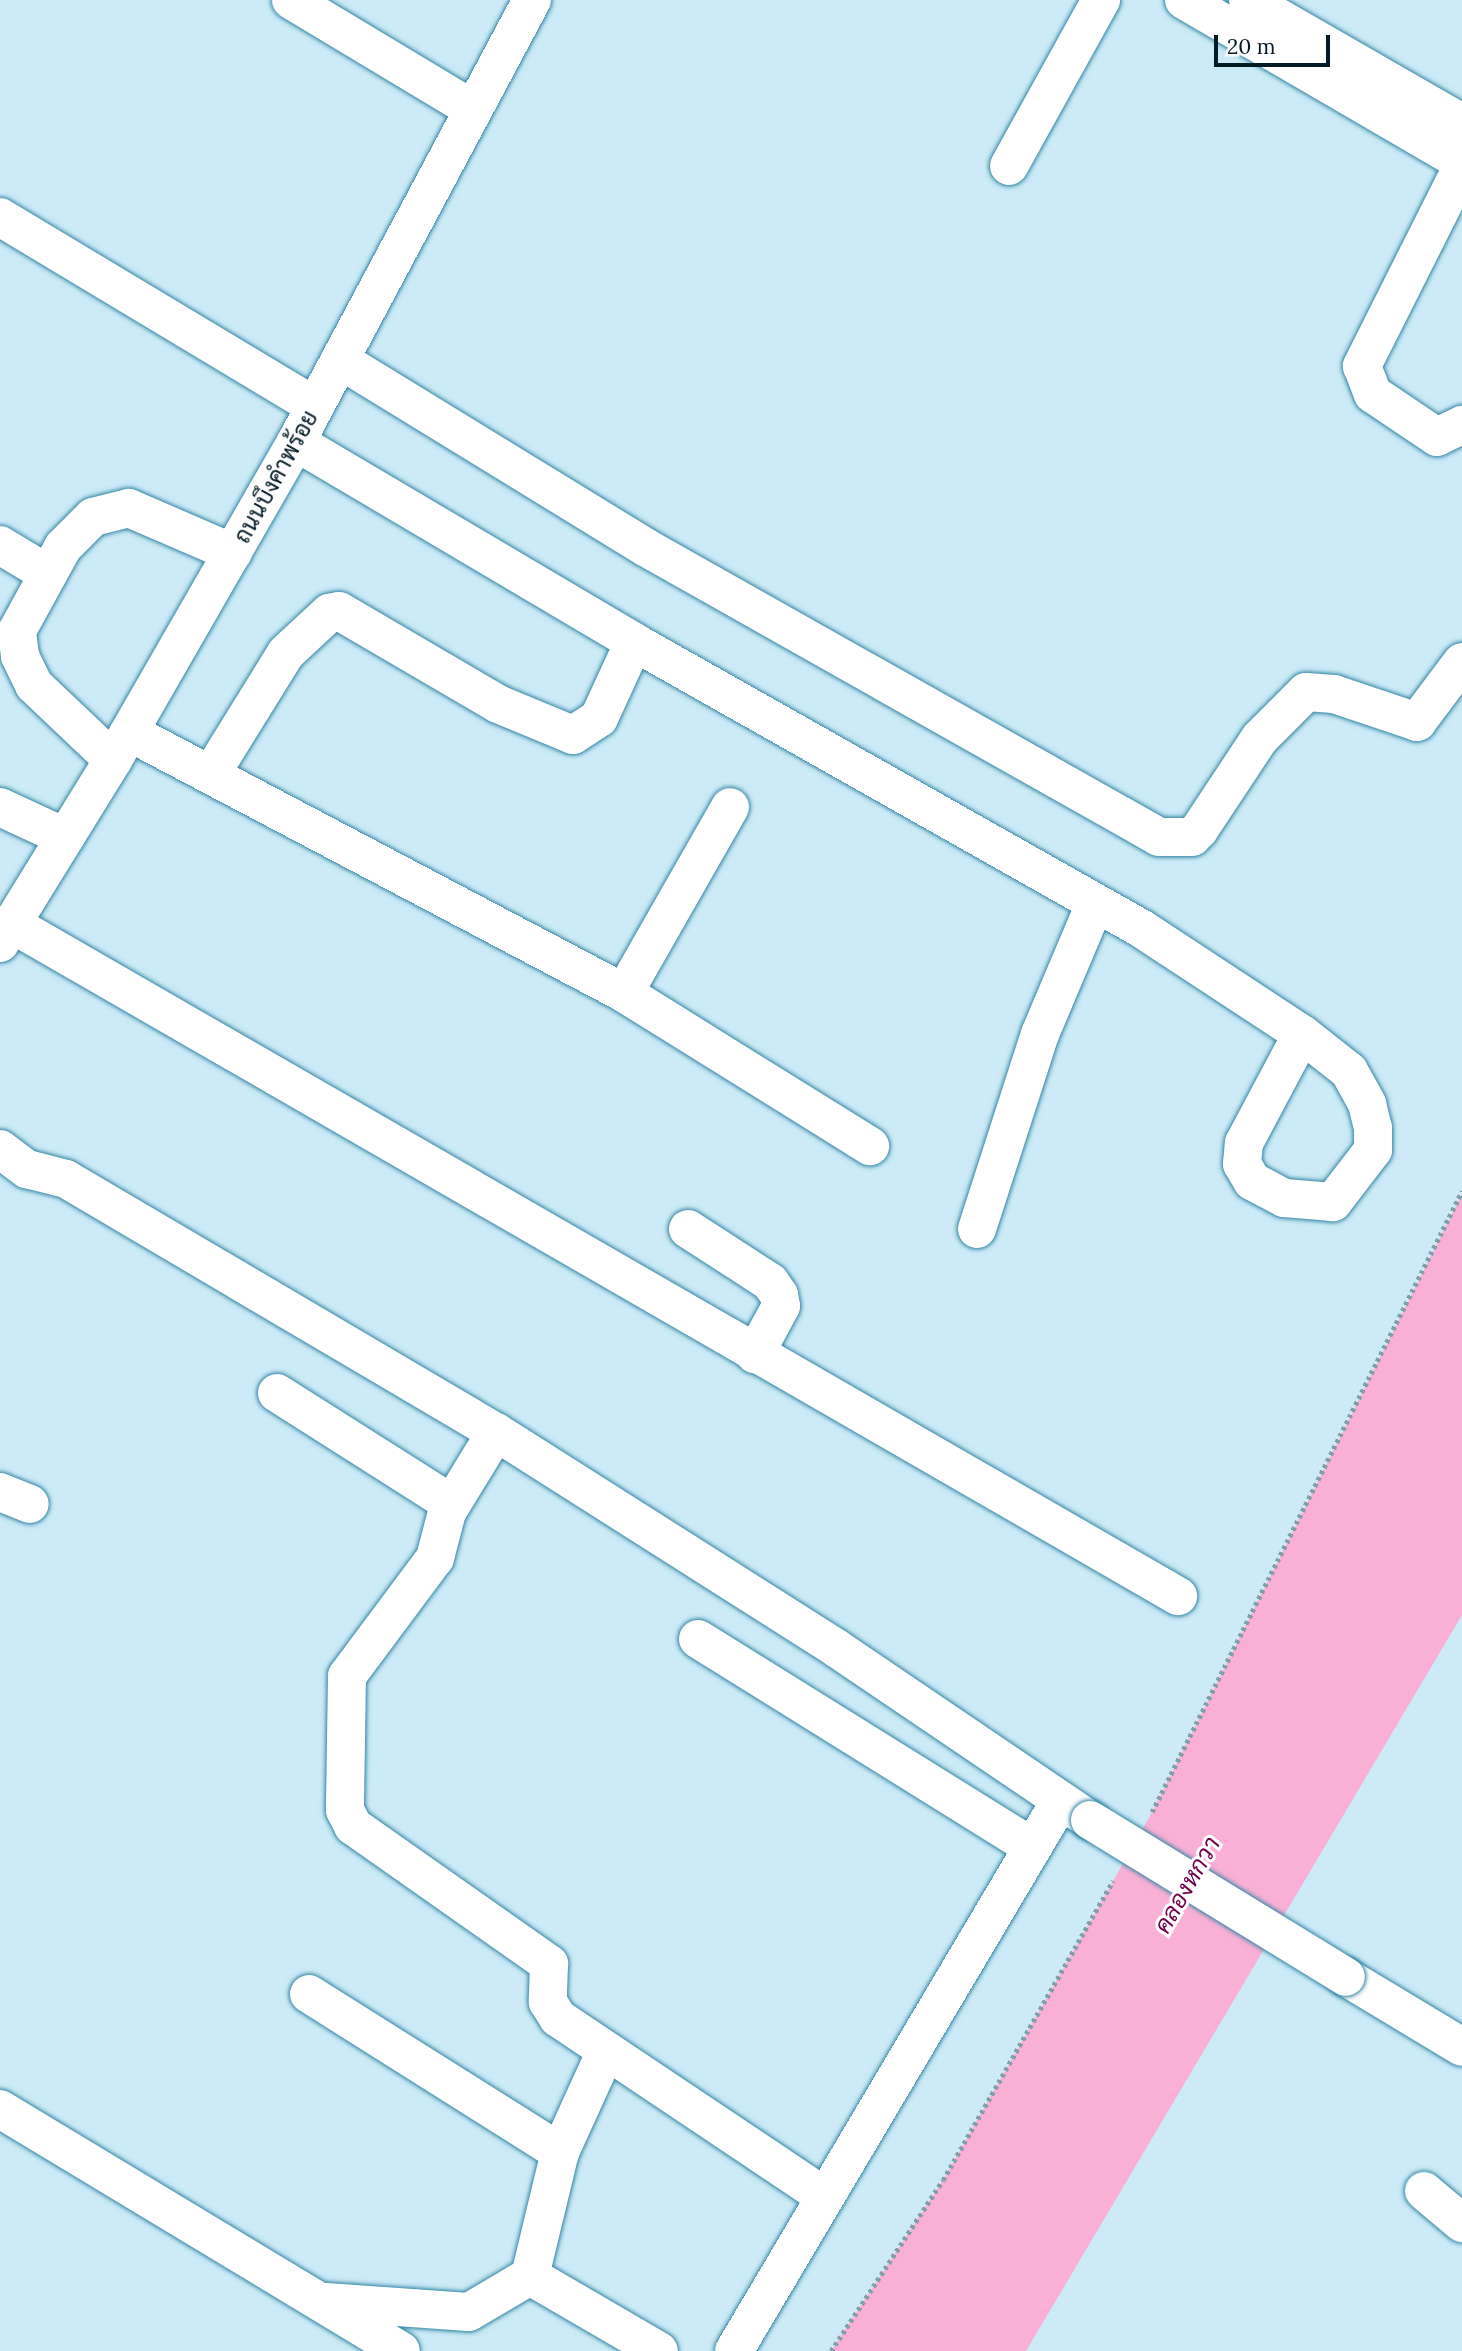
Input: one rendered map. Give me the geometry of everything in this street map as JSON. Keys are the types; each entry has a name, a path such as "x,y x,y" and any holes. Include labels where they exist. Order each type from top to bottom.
{"street":[{"path":"291,0 471,108"},
{"name":"ถนนบึงคำพร้อย","path":"6,934 121,746 296,442 471,108 532,0"},
{"path":"1009,166 1101,0"},
{"path":"1184,0 1462,165 1362,366 1373,394 1437,437 1462,425"},
{"path":"1248,0 1462,123"},
{"path":"0,217 316,406"},
{"path":"340,360 657,554 1159,837 1192,837 1260,738 1307,692 1335,694 1417,722 1462,662"},
{"path":"296,442 634,642 1095,904 1302,1034"},
{"path":"233,553 129,508 93,517 63,547 17,631 20,656 34,685 121,746 211,774 624,993 870,1146"},
{"path":"0,545 48,574"},
{"path":"211,774 286,653 329,613 339,611 498,704 573,735 599,718 634,642"},
{"path":"0,807 65,837"},
{"path":"624,993 730,807"},
{"path":"977,1229 1040,1034 1095,904"},
{"path":"6,934 470,1184 755,1354 1178,1596"},
{"path":"9,1164 66,1180 496,1432 836,1648 1075,1812 1462,2047"},
{"path":"688,1229 770,1282 779,1295 781,1306 755,1354"},
{"path":"276,1393 452,1504"},
{"path":"496,1432 452,1504 435,1558 347,1676 345,1810 353,1826 549,1964 550,2010 606,2051 824,2196"},
{"path":"698,1639 1031,1846"},
{"path":"734,2351 1031,1846 1075,1812"},
{"path":"309,1994 560,2152"},
{"path":"319,2302 469,2312 530,2276 560,2152 606,2051"},
{"path":"0,2109 401,2351"},
{"path":"1424,2190 1462,2223"},
{"path":"530,2276 659,2351"}],"path":[{"path":"1150,1816 1462,1191"},
{"path":"831,2351 943,2179 1115,1877"}],"water":[{"name":"คลองหกวา","path":"1462,1194 1462,1615 1026,2351 831,2351 943,2180 1150,1816"}]}
